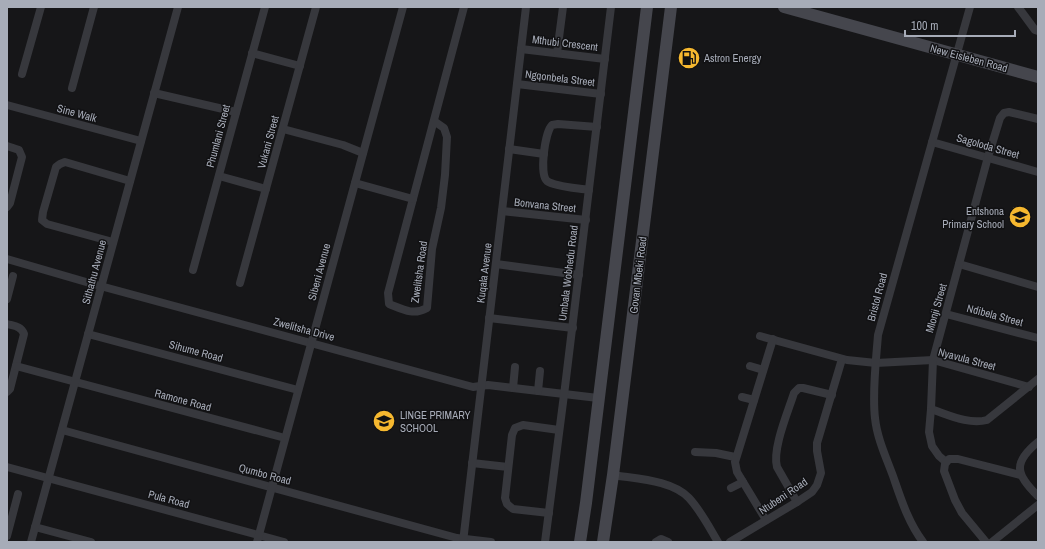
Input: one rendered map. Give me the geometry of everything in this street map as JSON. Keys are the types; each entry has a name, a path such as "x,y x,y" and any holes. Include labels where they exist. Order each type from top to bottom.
{"main road":[{"path":"580,542 647,7"},
{"name":"Govan Mbeki Road","path":"603,542 613,475 671,7"},
{"name":"New Eisleben Road","path":"784,7 1038,77"}],"street":[{"path":"22,74 40,7"},
{"name":"Sine Walk","path":"72,88 94,7"},
{"name":"Sithathu Avenue","path":"31,542 178,7"},
{"name":"Phumlani Street","path":"192,270 265,7"},
{"name":"Vukani Street","path":"240,283 316,7"},
{"name":"Sibeni Avenue","path":"258,539 403,7"},
{"name":"Zwelitsha Road","path":"434,121 444,128 447,137 445,175 441,208 432,249 427,308 417,312 403,310 389,304 388,292 464,7"},
{"name":"Kuqala Avenue","path":"463,540 526,7"},
{"path":"557,53 563,7"},
{"name":"Umbala Wobhedu Road","path":"545,542 565,394 611,7"},
{"name":"Bristol Road","path":"923,542 908,516 881,444 875,412 878,335 970,7"},
{"path":"1018,7 1035,30 1038,31"},
{"name":"Mthubi Crescent","path":"521,49 605,59"},
{"path":"252,52 300,66"},
{"name":"Ngqonbela Street","path":"517,84 601,94"},
{"path":"154,93 236,112"},
{"name":"Sine Walk","path":"7,105 141,141"},
{"name":"Mlonji Street","path":"946,462 935,450 930,440 929,432 933,360 1000,118 1004,113 1009,112 1038,120"},
{"path":"589,190 553,184 546,180 544,174 544,154 547,135 552,125 558,124 596,127"},
{"path":"283,129 343,145 363,152"},
{"name":"Sagoloda Street","path":"932,142 1038,172"},
{"path":"7,146 19,150 22,157 10,203 7,207"},
{"path":"510,149 544,154"},
{"path":"114,242 47,224 42,220 43,212 56,168 64,162 130,181"},
{"path":"218,176 266,189"},
{"path":"7,179 16,181"},
{"path":"355,183 413,199"},
{"name":"Bonvana Street","path":"502,211 586,220"},
{"name":"Zwelitsha Drive","path":"7,259 473,387 488,385 598,398"},
{"path":"496,264 579,275"},
{"path":"959,264 1038,287"},
{"path":"7,299 13,276"},
{"name":"Ndibela Street","path":"946,314 1038,338"},
{"path":"489,318 573,328"},
{"path":"7,324 19,327 24,334 10,389 7,392"},
{"name":"Sihume Road","path":"88,334 298,390"},
{"name":"Nyavula Street","path":"760,336 856,362 933,360 1028,387"},
{"path":"766,520 736,468 735,457 773,339"},
{"name":"Ntubeni Road","path":"730,542 812,492 820,481 821,473 817,443 842,359"},
{"name":"Ramone Road","path":"16,366 285,438"},
{"path":"750,366 763,370"},
{"path":"513,388 515,367"},
{"path":"538,391 540,371"},
{"path":"931,409 966,421 980,422 994,416 1038,379"},
{"path":"797,502 777,467 775,455 794,393 799,388 802,388 832,395"},
{"path":"742,396 754,400"},
{"path":"549,513 513,509 506,504 505,498 508,467 512,434 518,426 523,425 559,430"},
{"name":"Qumbo Road","path":"62,430 463,540 491,542"},
{"path":"1038,442 1028,450 1021,462 1020,475 1038,496"},
{"path":"695,452 716,453 735,457"},
{"path":"986,542 958,507 944,470 946,462 949,460 958,459 1020,475"},
{"path":"472,462 508,467"},
{"name":"Pula Road","path":"7,467 258,539 284,542"},
{"path":"613,475 668,484 681,491 689,498 700,513 718,542"},
{"path":"731,488 743,482"},
{"path":"7,536 10,509 18,494"},
{"path":"992,542 1038,505"},
{"path":"35,527 91,542"},
{"path":"656,542 661,540 668,542"}],"place":[{"name":"Astron Energy","path":"689,58"},
{"name":"Entshona Primary School","path":"1020,217"},
{"name":"LINGE PRIMARY SCHOOL","path":"384,421"}]}
